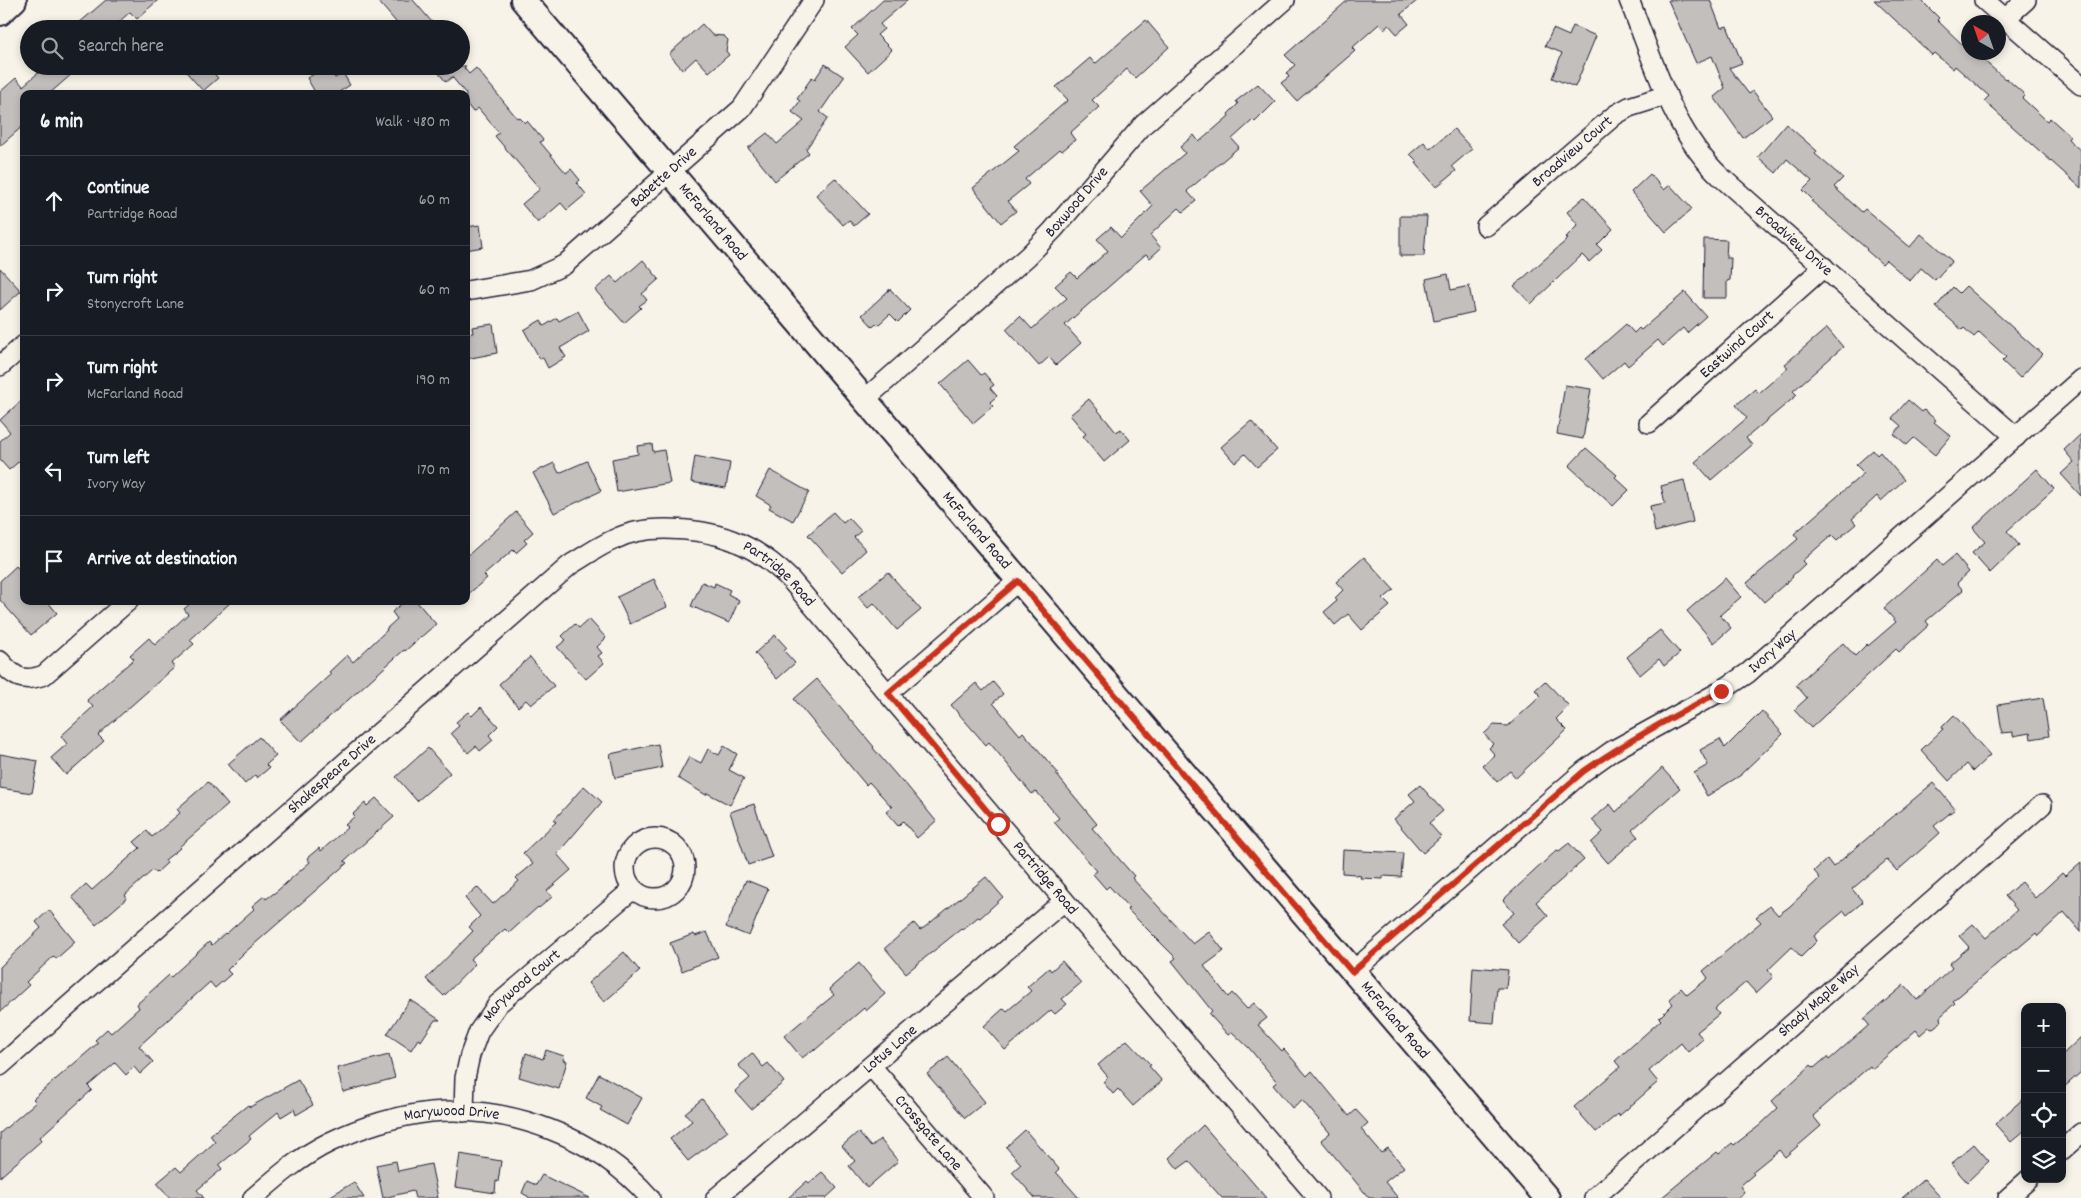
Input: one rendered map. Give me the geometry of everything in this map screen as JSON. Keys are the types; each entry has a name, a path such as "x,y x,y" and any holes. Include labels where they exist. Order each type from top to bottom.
{"street":[{"path":"0,13 14,0"},
{"name":"McFarland Road","path":"523,0 1546,1198"},
{"name":"Babette Drive","path":"470,290 531,280 564,265 742,108 814,0"},
{"name":"Boxwood Drive","path":"864,400 1028,256 1053,230 1143,125 1285,0"},
{"name":"Broadview Drive","path":"1629,0 1683,130 1709,165 2016,437"},
{"path":"1984,0 2001,15"},
{"path":"2006,18 2026,0"},
{"path":"2006,20 2081,85"},
{"name":"Broadview Court","path":"1486,226 1615,115 1629,107 1667,95"},
{"name":"Eastwind Court","path":"1649,423 1824,267"},
{"path":"0,366 20,348"},
{"name":"Ivory Way","path":"1352,972 1584,771 1620,747 1721,691 1748,673 2081,379"},
{"name":"Shakespeare Drive","path":"0,1066 570,565 598,547 621,537 653,529 687,529"},
{"name":"Partridge Road","path":"687,529 704,531 728,538 751,548 778,567 796,585 1318,1198"},
{"path":"888,693 1018,581"},
{"path":"0,661 13,674 28,679 44,675 123,605"},
{"name":"Shady Maple Way","path":"1594,1198 2042,805"},
{"name":"Marywood Court","path":"464,1112 464,1078 470,1055 479,1031 498,1004 633,889"},
{"name":"Lotus Lane","path":"716,1198 1064,901"},
{"name":"Crossgate Lane","path":"871,1066 984,1198"},
{"name":"Marywood Drive","path":"253,1198 301,1158 345,1135 391,1120 431,1112 497,1114 544,1127 589,1148 617,1167 650,1198"},
{"path":"2066,1146 2081,1133"},
{"path":"2008,1198 2025,1183"}],"building":[{"path":"106,0 158,0 137,19 130,12 121,20 83,20"},
{"path":"377,0 413,0 430,20 394,20"},
{"path":"883,0 908,0 880,24 884,29 877,35 892,50 868,72 845,47 858,35 852,29"},
{"path":"1348,0 1418,0 1401,14 1409,24 1397,34 1389,25 1384,29 1379,24 1352,48 1355,51 1297,101 1281,83 1289,77 1286,73 1295,65 1285,55"},
{"path":"1668,0 1710,0 1721,28 1727,26 1742,63 1729,68 1749,94 1753,91 1772,116 1743,138 1714,97 1725,88 1712,56 1696,63"},
{"path":"1874,0 1921,0 1939,18 1937,20 1961,43 1961,60 1983,60 2025,95 2022,98 2047,121 2050,118 2070,136 2068,139 2081,151 2081,188 1984,101 1989,96 1955,66 1953,69 1934,53 1932,55"},
{"path":"1146,20 1169,47 1135,78 1127,69 1092,100 1099,107 1070,133 1075,140 1062,151 1060,149 1025,179 1029,184 1008,201 1016,211 1001,223 973,188 1019,151 1014,146 1068,100 1056,87 1090,58 1095,64"},
{"path":"702,24 712,35 724,36 728,40 726,51 729,55 709,72 696,58 683,70 669,54"},
{"path":"1573,26 1596,36 1575,87 1552,78 1562,53 1545,46 1553,29 1569,36"},
{"path":"825,64 844,77 820,112 828,118 806,149 809,153 775,181 748,148 767,133 777,144 804,121 792,112 800,101 797,99 812,77 815,79"},
{"path":"476,68 517,118 519,117 525,123 527,121 543,140 540,142 566,173 571,169 580,180 577,183 586,194 567,210 561,203 538,223 522,204 540,189 495,136 499,133 478,108 473,112 470,108 470,90 463,90 452,77 446,82 440,75 470,75"},
{"path":"36,75 71,75 54,90 20,90 20,128 0,146 0,92 16,78 23,86"},
{"path":"189,75 215,75 218,78 202,90"},
{"path":"312,75 333,75 335,78 344,75 350,85 342,90 314,90 307,78"},
{"path":"1258,84 1275,102 1255,122 1253,120 1232,139 1239,147 1187,191 1196,201 1183,212 1179,208 1150,235 1161,248 1150,258 1146,254 1065,325 1081,343 1056,365 1049,357 1039,366 1006,329 1020,316 1032,329 1067,298 1055,286 1071,272 1077,278 1108,251 1097,239 1111,227 1121,238 1153,206 1140,191 1185,153 1180,147 1194,135 1199,142 1229,116 1228,114 1238,104 1236,101"},
{"path":"1786,124 1817,151 1815,154 1843,178 1834,187 1862,212 1865,209 1910,247 1921,234 1952,261 1935,280 1921,268 1910,281 1886,260 1882,264 1811,201 1813,200 1803,190 1812,181 1787,159 1776,173 1758,157"},
{"path":"1454,129 1472,149 1452,166 1456,171 1436,187 1410,154 1424,142 1430,149"},
{"path":"1650,174 1664,190 1670,185 1692,209 1666,232 1631,192"},
{"path":"835,178 868,214 854,226 849,220 843,225 816,195"},
{"path":"1584,197 1613,229 1597,245 1602,250 1589,262 1582,255 1531,304 1514,286 1568,239 1566,237 1578,225 1567,212"},
{"path":"1400,216 1427,216 1424,256 1400,256"},
{"path":"480,225 483,247 470,249 470,226"},
{"path":"1704,239 1727,240 1726,258 1731,258 1730,280 1727,281 1727,298 1703,298"},
{"path":"643,260 659,279 642,294 647,300 639,306 641,308 624,323 595,290 611,276 617,283"},
{"path":"0,268 20,292 0,310"},
{"path":"1448,274 1451,290 1469,286 1474,312 1434,321 1426,279"},
{"path":"1966,286 2042,354 2020,378 2002,361 2006,357 1979,332 1974,337 1964,328 1962,330 1936,307 1953,287 1959,293"},
{"path":"890,289 910,310 898,322 890,314 873,327 862,315"},
{"path":"1685,292 1706,316 1687,333 1683,328 1663,346 1658,340 1628,366 1624,361 1603,379 1586,359 1626,324 1634,333 1639,328 1641,330"},
{"path":"578,311 589,331 560,348 566,357 548,368 543,358 540,359 524,330 541,320 544,326 557,318 559,321"},
{"path":"493,324 497,353 470,358 470,333 473,333 472,327"},
{"path":"1827,328 1843,347 1793,391 1797,395 1746,438 1752,445 1711,480 1695,462 1747,418 1736,405 1755,389 1759,393 1788,368 1785,364"},
{"path":"968,360 981,375 984,373 994,385 990,388 997,396 990,402 993,406 973,423 940,384"},
{"path":"1565,385 1591,389 1583,439 1557,434"},
{"path":"1089,399 1116,432 1121,429 1130,440 1104,462 1083,436 1086,434 1070,415"},
{"path":"1908,400 1922,412 1924,410 1936,420 1934,422 1951,436 1935,455 1914,438 1907,445 1894,434 1901,426 1892,418"},
{"path":"20,402 20,460 9,470 0,460 0,441 10,432 0,420"},
{"path":"1251,421 1277,450 1257,467 1245,454 1235,463 1221,447"},
{"path":"2081,434 2081,496 2061,474 2074,462 2064,450"},
{"path":"652,444 653,452 664,450 670,483 617,492 612,459 638,454 637,446"},
{"path":"1586,448 1617,475 1615,477 1629,490 1613,506 1569,466"},
{"path":"1873,450 1877,455 1880,452 1904,480 1881,501 1877,496 1852,519 1856,524 1837,540 1832,535 1802,561 1805,564 1793,577 1764,602 1747,583 1798,539 1794,534 1864,473 1856,465"},
{"path":"695,456 730,463 726,488 691,482"},
{"path":"587,461 601,491 554,513 533,473 554,463 559,473"},
{"path":"2037,469 2054,489 2007,531 2019,545 1990,573 1972,553 1985,542 1973,528"},
{"path":"770,470 809,492 793,521 769,508 771,505 756,496"},
{"path":"1684,480 1693,522 1655,532 1650,506 1665,503 1661,486"},
{"path":"516,512 533,532 524,540 527,543 516,553 513,550 484,575 487,578 470,593 470,553"},
{"path":"833,512 843,523 849,518 861,531 854,537 866,550 842,572 808,535"},
{"path":"1955,555 1969,572 1957,583 1963,590 1926,621 1929,625 1899,652 1896,649 1811,728 1794,710 1807,698 1796,685 1843,643 1855,656 1867,644 1868,646 1896,622 1884,608 1937,560 1942,566"},
{"path":"1364,557 1394,590 1383,599 1390,606 1362,630 1348,614 1335,625 1324,612 1337,601 1335,598 1343,590 1336,582"},
{"path":"16,566 20,570 20,605 50,605 57,613 31,635 0,600 0,581"},
{"path":"888,572 921,610 897,630 874,603 868,608 858,597"},
{"path":"1725,578 1741,597 1720,615 1731,628 1714,643 1687,611"},
{"path":"654,579 667,607 630,624 617,597"},
{"path":"702,582 714,587 715,583 730,590 728,594 739,600 729,623 691,606"},
{"path":"188,605 228,605 190,640 194,644 171,664 175,667 98,735 104,741 66,775 51,758 67,744 61,736 93,707 87,700 134,659 130,655 149,638 155,645 188,614 184,609"},
{"path":"400,605 419,605 436,624 301,742 280,720 331,674 329,672 347,655 353,662 387,630 397,619 392,612"},
{"path":"589,619 606,638 597,647 602,653 598,656 604,663 586,679 557,647 566,640 562,636 575,624 579,628"},
{"path":"1660,630 1680,653 1664,666 1659,659 1640,675 1627,657"},
{"path":"775,635 787,648 784,651 795,663 777,679 755,653"},
{"path":"530,657 554,686 531,705 526,700 518,707 499,684"},
{"path":"817,679 936,821 917,838 903,821 898,826 886,812 892,807 869,782 866,785 794,699"},
{"path":"1545,681 1569,706 1556,719 1567,730 1516,778 1510,771 1497,782 1483,766 1495,755 1489,748 1493,744 1484,734 1494,725 1508,726 1541,696 1535,690"},
{"path":"993,682 1003,694 993,703 1020,735 1023,732 1058,773 1056,774 1097,824 1092,828 1134,876 1132,878 1193,944 1209,932 1224,951 1204,966 1228,997 1232,993 1247,1009 1254,1003 1267,1018 1258,1025 1282,1051 1284,1049 1307,1076 1312,1071 1349,1116 1356,1110 1368,1123 1361,1129 1381,1153 1388,1148 1404,1167 1385,1182 1398,1198 1369,1198 1321,1140 1330,1133 1302,1100 1292,1108 1273,1085 1277,1082 1249,1048 1232,1032 1228,1035 1209,1014 1212,1011 1172,961 1176,958 1127,909 1129,908 1109,886 1106,889 1093,874 1097,871 1054,822 1059,818 1036,791 1032,794 989,742 986,745 951,705 976,683 983,691"},
{"path":"2043,698 2049,736 2031,739 2030,733 2013,736 2013,732 2002,733 1998,705"},
{"path":"481,707 498,726 489,735 493,740 480,751 476,746 468,753 451,733 459,726 456,722 468,712 472,716"},
{"path":"1762,711 1783,734 1741,775 1707,796 1694,773 1708,765 1700,750 1720,739 1725,748"},
{"path":"1954,715 1990,755 1973,771 1967,764 1949,781 1921,750 1943,729 1942,727"},
{"path":"259,737 276,756 266,765 269,768 257,778 255,775 245,784 228,764"},
{"path":"658,744 662,768 615,778 610,754"},
{"path":"724,746 737,754 729,770 744,778 730,805 707,793 706,795 678,778 689,757 701,763 708,749 719,755"},
{"path":"428,748 450,773 417,801 396,777"},
{"path":"0,754 38,761 32,793 0,788"},
{"path":"1662,768 1680,788 1632,830 1638,837 1608,863 1591,843 1603,832 1592,820 1610,804 1616,812"},
{"path":"208,782 228,805 165,860 167,863 156,873 153,870 125,895 127,898 96,925 72,897 86,884 92,890 140,848 134,842 147,831 152,837 180,813 177,809"},
{"path":"1933,783 1955,809 1934,826 1940,833 1897,871 1887,860 1852,889 1863,902 1847,915 1844,911 1814,936 1817,941 1801,957 1792,947 1768,970 1773,977 1756,993 1746,982 1715,1009 1719,1014 1697,1032 1703,1039 1688,1052 1681,1043 1649,1071 1658,1082 1619,1116 1618,1114 1596,1132 1574,1107 1620,1067 1615,1061 1661,1020 1659,1018 1673,1004 1669,999 1681,988 1687,995 1708,978 1703,971 1761,922 1756,917 1770,906 1778,915 1789,907 1820,878 1814,871 1827,859 1833,867"},
{"path":"1420,785 1443,811 1429,823 1441,837 1423,853 1394,819 1415,801 1409,794"},
{"path":"584,786 602,802 557,854 571,870 547,891 552,897 509,933 505,929 470,959 475,964 444,996 426,979 473,931 469,927 480,916 465,898 477,887 493,904 519,881 516,878 533,864 523,853 556,822 554,820"},
{"path":"376,798 394,817 344,861 347,863 243,954 227,970 231,974 215,988 210,982 139,1046 153,1062 140,1074 134,1067 126,1075 115,1063 88,1086 92,1090 40,1137 42,1140 0,1177 0,1133 36,1102 33,1099 98,1043 95,1040 107,1029 111,1033 139,1008 137,1004 169,975 171,977 209,942 212,945 226,934 254,909 252,906 264,896 266,899 277,891 310,862 307,858 319,848 321,851 348,827 345,825 355,816 353,814 365,803 367,806"},
{"path":"754,804 772,857 748,865 730,812"},
{"path":"1569,843 1584,860 1536,902 1548,916 1518,943 1501,924 1514,913 1503,900 1557,850 1559,851"},
{"path":"1343,850 1403,853 1401,877 1383,876 1383,879 1360,878 1361,876 1355,874 1342,873"},
{"path":"2081,862 2081,932 2064,912 2038,936 2036,933 2016,948 1953,1001 1955,1003 1940,1017 1941,1022 1933,1028 1929,1027 1920,1035 1916,1030 1872,1069 1870,1066 1813,1116 1821,1126 1785,1157 1779,1150 1752,1172 1754,1174 1740,1186 1744,1192 1737,1198 1661,1198 1717,1152 1719,1154 1732,1143 1734,1145 1759,1126 1778,1108 1772,1101 1811,1065 1814,1068 1827,1057 1829,1060 1869,1025 1864,1019 1904,985 1917,1000 1952,968 1949,964 1969,947 1959,936 1973,924 1986,938 2017,910 2005,896 2021,882 2035,898 2062,873 2065,876"},
{"path":"986,877 1003,897 980,918 978,917 961,929 906,973 885,948 914,923 920,930 925,927"},
{"path":"746,880 768,889 749,936 726,927"},
{"path":"49,910 75,942 56,959 54,956 26,982 29,985 0,1012 0,967 41,928 36,922"},
{"path":"707,932 718,957 682,971 670,943 694,934 695,936"},
{"path":"624,952 640,971 604,1002 588,983"},
{"path":"1062,961 1081,983 1062,999 1067,1004 1055,1014 1051,1010 1005,1050 984,1026 1004,1008 1007,1011 1031,991 1027,987 1049,968 1051,971"},
{"path":"859,963 885,994 866,1011 864,1008 815,1050 802,1058 784,1036 834,995 829,989"},
{"path":"1473,967 1508,970 1506,988 1497,988 1494,1023 1470,1021"},
{"path":"410,1000 440,1020 435,1020 421,1041 418,1039 411,1050 387,1034"},
{"path":"2081,1037 2081,1072 2066,1085 2066,1051"},
{"path":"1127,1040 1151,1065 1149,1066 1162,1081 1133,1106 1118,1089 1113,1094 1103,1082 1108,1077 1098,1065"},
{"path":"546,1050 564,1056 563,1060 567,1061 559,1089 519,1077 526,1053 543,1059"},
{"path":"752,1053 763,1067 768,1063 784,1082 751,1109 735,1091 750,1078 738,1065"},
{"path":"389,1055 395,1078 343,1092 337,1068"},
{"path":"948,1057 985,1102 965,1118 927,1074"},
{"path":"599,1074 642,1098 627,1125 600,1110 602,1107 586,1098"},
{"path":"298,1080 313,1105 296,1115 294,1109 281,1117 278,1112 249,1136 251,1139 219,1165 222,1169 197,1190 204,1198 170,1198 157,1183 176,1167 181,1172 215,1142 210,1135 248,1105 250,1107"},
{"path":"702,1099 728,1131 688,1161 670,1139 692,1121 685,1113"},
{"path":"2021,1101 2021,1133 2011,1142 1995,1124"},
{"path":"1203,1125 1266,1198 1222,1198 1189,1161 1178,1169 1169,1158"},
{"path":"1025,1130 1059,1169 1056,1172 1079,1198 1035,1198 1012,1172 1021,1164 1006,1147"},
{"path":"858,1132 871,1147 880,1139 898,1161 867,1188 849,1166 855,1161 842,1146"},
{"path":"1974,1144 1989,1161 1967,1182 1951,1164"},
{"path":"460,1154 501,1161 495,1193 455,1187"},
{"path":"396,1161 398,1171 431,1164 438,1198 415,1198 413,1191 383,1198 376,1165"},
{"path":"822,1172 837,1188 826,1198 788,1198 807,1181 809,1183"},
{"path":"542,1175 590,1198 529,1198 522,1193 527,1181 536,1185"},
{"path":"1924,1179 1941,1198 1902,1198"},
{"path":"354,1182 364,1198 327,1198"}],"route":[{"path":"998,824 888,693 1018,581 1352,972 1584,771 1612,751 1721,691"}]}
